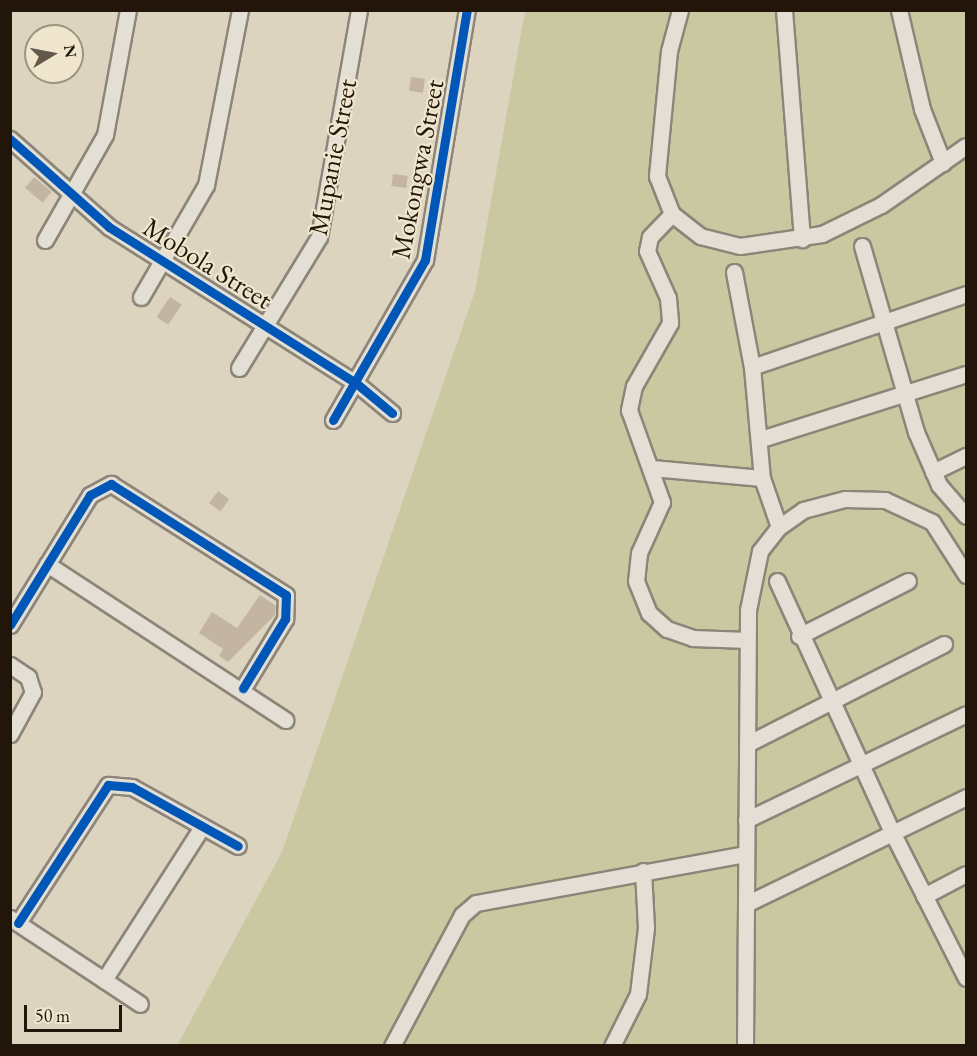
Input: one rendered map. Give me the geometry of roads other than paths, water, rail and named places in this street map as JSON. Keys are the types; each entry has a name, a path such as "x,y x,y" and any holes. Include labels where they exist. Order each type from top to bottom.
{"street":[{"path":"45,240 105,135 128,10"},
{"path":"141,297 211,170 240,10"},
{"name":"Mupanie Street","path":"266,325 319,237 359,10"},
{"name":"Mokongwa Street","path":"333,420 425,260 467,10"},
{"path":"680,10 669,51 656,158 660,189 672,214 692,231 724,244 802,239 860,218 966,146"},
{"path":"784,10 802,239"},
{"path":"899,10 922,109 943,163"},
{"name":"Mobola Street","path":"10,139 71,197 161,260 356,383 392,412"},
{"path":"672,214 650,237 647,251 668,298 670,323 634,386 629,410 638,445 652,468 662,502 637,561 642,602 657,622 678,635 747,640"},
{"path":"862,246 906,397 933,471 966,516"},
{"path":"734,272 752,367 761,439 762,478 778,527"},
{"path":"752,367 885,325 966,294"},
{"name":"Mobola Street","path":"239,368 266,325"},
{"path":"761,439 906,397 966,374"},
{"path":"933,471 966,456"},
{"path":"652,468 762,478"},
{"path":"10,624 90,495 105,484 123,488 194,532 288,599 285,619 243,688"},
{"path":"745,1046 747,640 753,569 778,527 803,510 833,501 903,504 945,535 966,575"},
{"path":"48,564 243,688 285,720"},
{"path":"777,580 799,636 894,836 966,978"},
{"path":"799,636 908,581"},
{"path":"747,744 944,644"},
{"path":"10,665 28,677 33,692 10,734"},
{"path":"746,820 862,767 966,714"},
{"path":"140,1004 14,921 108,785 132,787 238,846"},
{"path":"746,904 894,836 966,797"},
{"path":"104,980 201,827"},
{"path":"392,1046 462,915 476,903 746,854"},
{"path":"612,1046 638,994 646,928 643,872"},
{"path":"924,896 966,874"}]}
